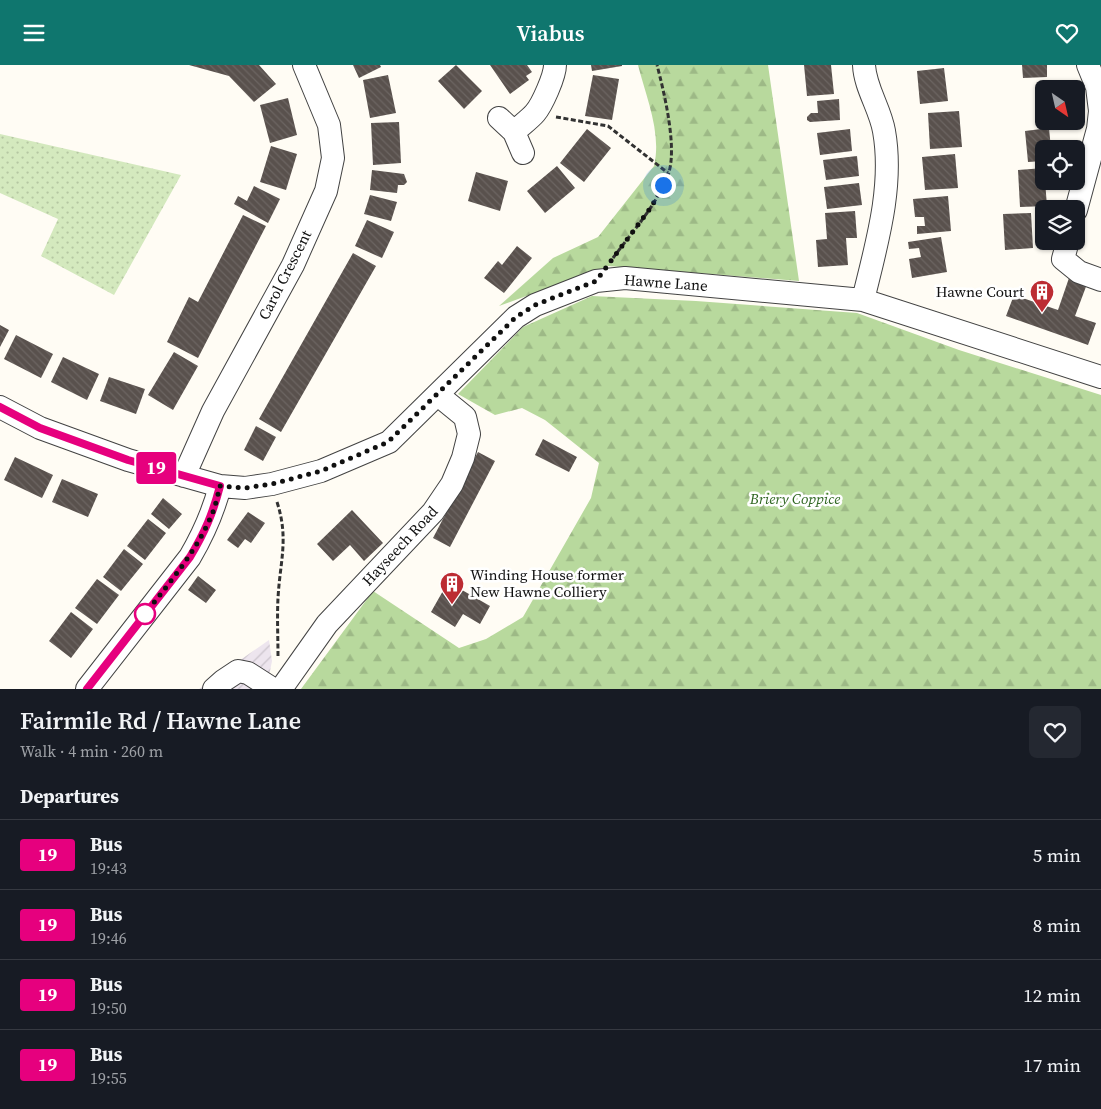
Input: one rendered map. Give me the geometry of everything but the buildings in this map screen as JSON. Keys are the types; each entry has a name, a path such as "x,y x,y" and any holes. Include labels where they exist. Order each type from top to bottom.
{"street":[{"name":"Carol Crescent","path":"184,476 213,411 293,265 326,191 333,158 328,125 304,65"},
{"path":"523,153 506,125 536,113 549,87 555,70 554,65"},
{"path":"863,300 885,205 886,146 884,129 864,75 864,65"},
{"path":"1079,200 1098,129 1100,111 1097,87 1088,65"},
{"path":"1065,250 1080,272 1101,280"},
{"name":"Hawne Lane","path":"0,407 40,428 128,460 184,476 220,486 245,488 272,484 321,471 388,442 516,317 535,305 596,281 625,278 863,300 1101,377"},
{"name":"Hayseech Road","path":"281,689 327,624 433,512 452,484 463,458 469,434 465,417 438,395"},
{"path":"87,689 190,557 202,537 214,510 220,486"},
{"path":"214,689 238,671 248,673 273,689"}],"path":[{"path":"596,281 652,206 668,173 671,148 665,95 657,65"},
{"path":"536,113 608,126 668,173"},
{"path":"272,484 282,518 284,539 278,598 278,662"}],"shaded area":[{"path":"269,640 272,661 265,689 199,689"}],"green space":[{"path":"638,65 768,65 799,281 608,266 499,306 553,258 598,237 654,166 656,153 655,128"},
{"path":"0,134 181,175 114,295 41,256 58,219 0,193"},
{"name":"Briery Coppice","path":"592,296 696,301 857,313 959,350 1101,395 1101,689 301,689 373,591 459,648 486,639 523,617 591,498 599,463 545,420 522,408 495,415 458,394 523,327"}],"bus line":[{"name":"19","path":"0,407 40,428 128,460 220,486 214,510 202,537 190,557 87,689"}],"place":[{"name":"Hawne Court","path":"1042,313"},
{"name":"Winding House former New Hawne Colliery","path":"452,605"}],"route":[{"path":"145,614 190,557 202,537 214,510 220,486 245,488 272,484 321,471 388,442 516,317 535,305 596,281 652,206 663,185"}]}
